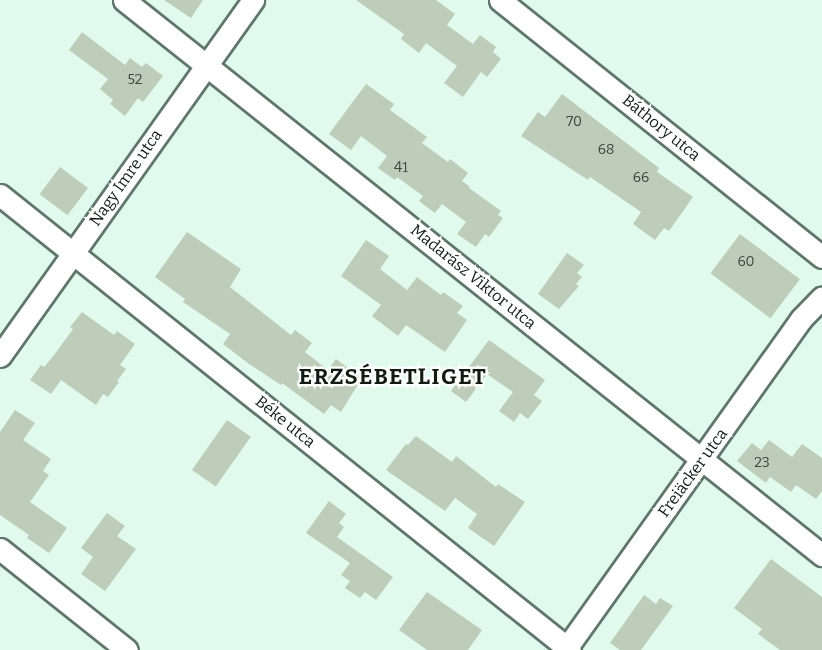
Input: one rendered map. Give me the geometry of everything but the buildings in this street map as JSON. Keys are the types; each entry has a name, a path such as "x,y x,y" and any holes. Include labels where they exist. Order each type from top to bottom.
{"street":[{"name":"Madarász Viktor utca","path":"124,0 822,555"},
{"name":"Nagy Imre utca","path":"0,356 253,0"},
{"name":"Báthory utca","path":"500,0 822,257"},
{"name":"Béke utca","path":"0,195 567,649"},
{"name":"Freiäcker utca","path":"567,649 801,319 822,297"},
{"path":"0,549 127,650"}],"district":[{"name":"ERZSÉBETLIGET","path":"393,377"}]}
